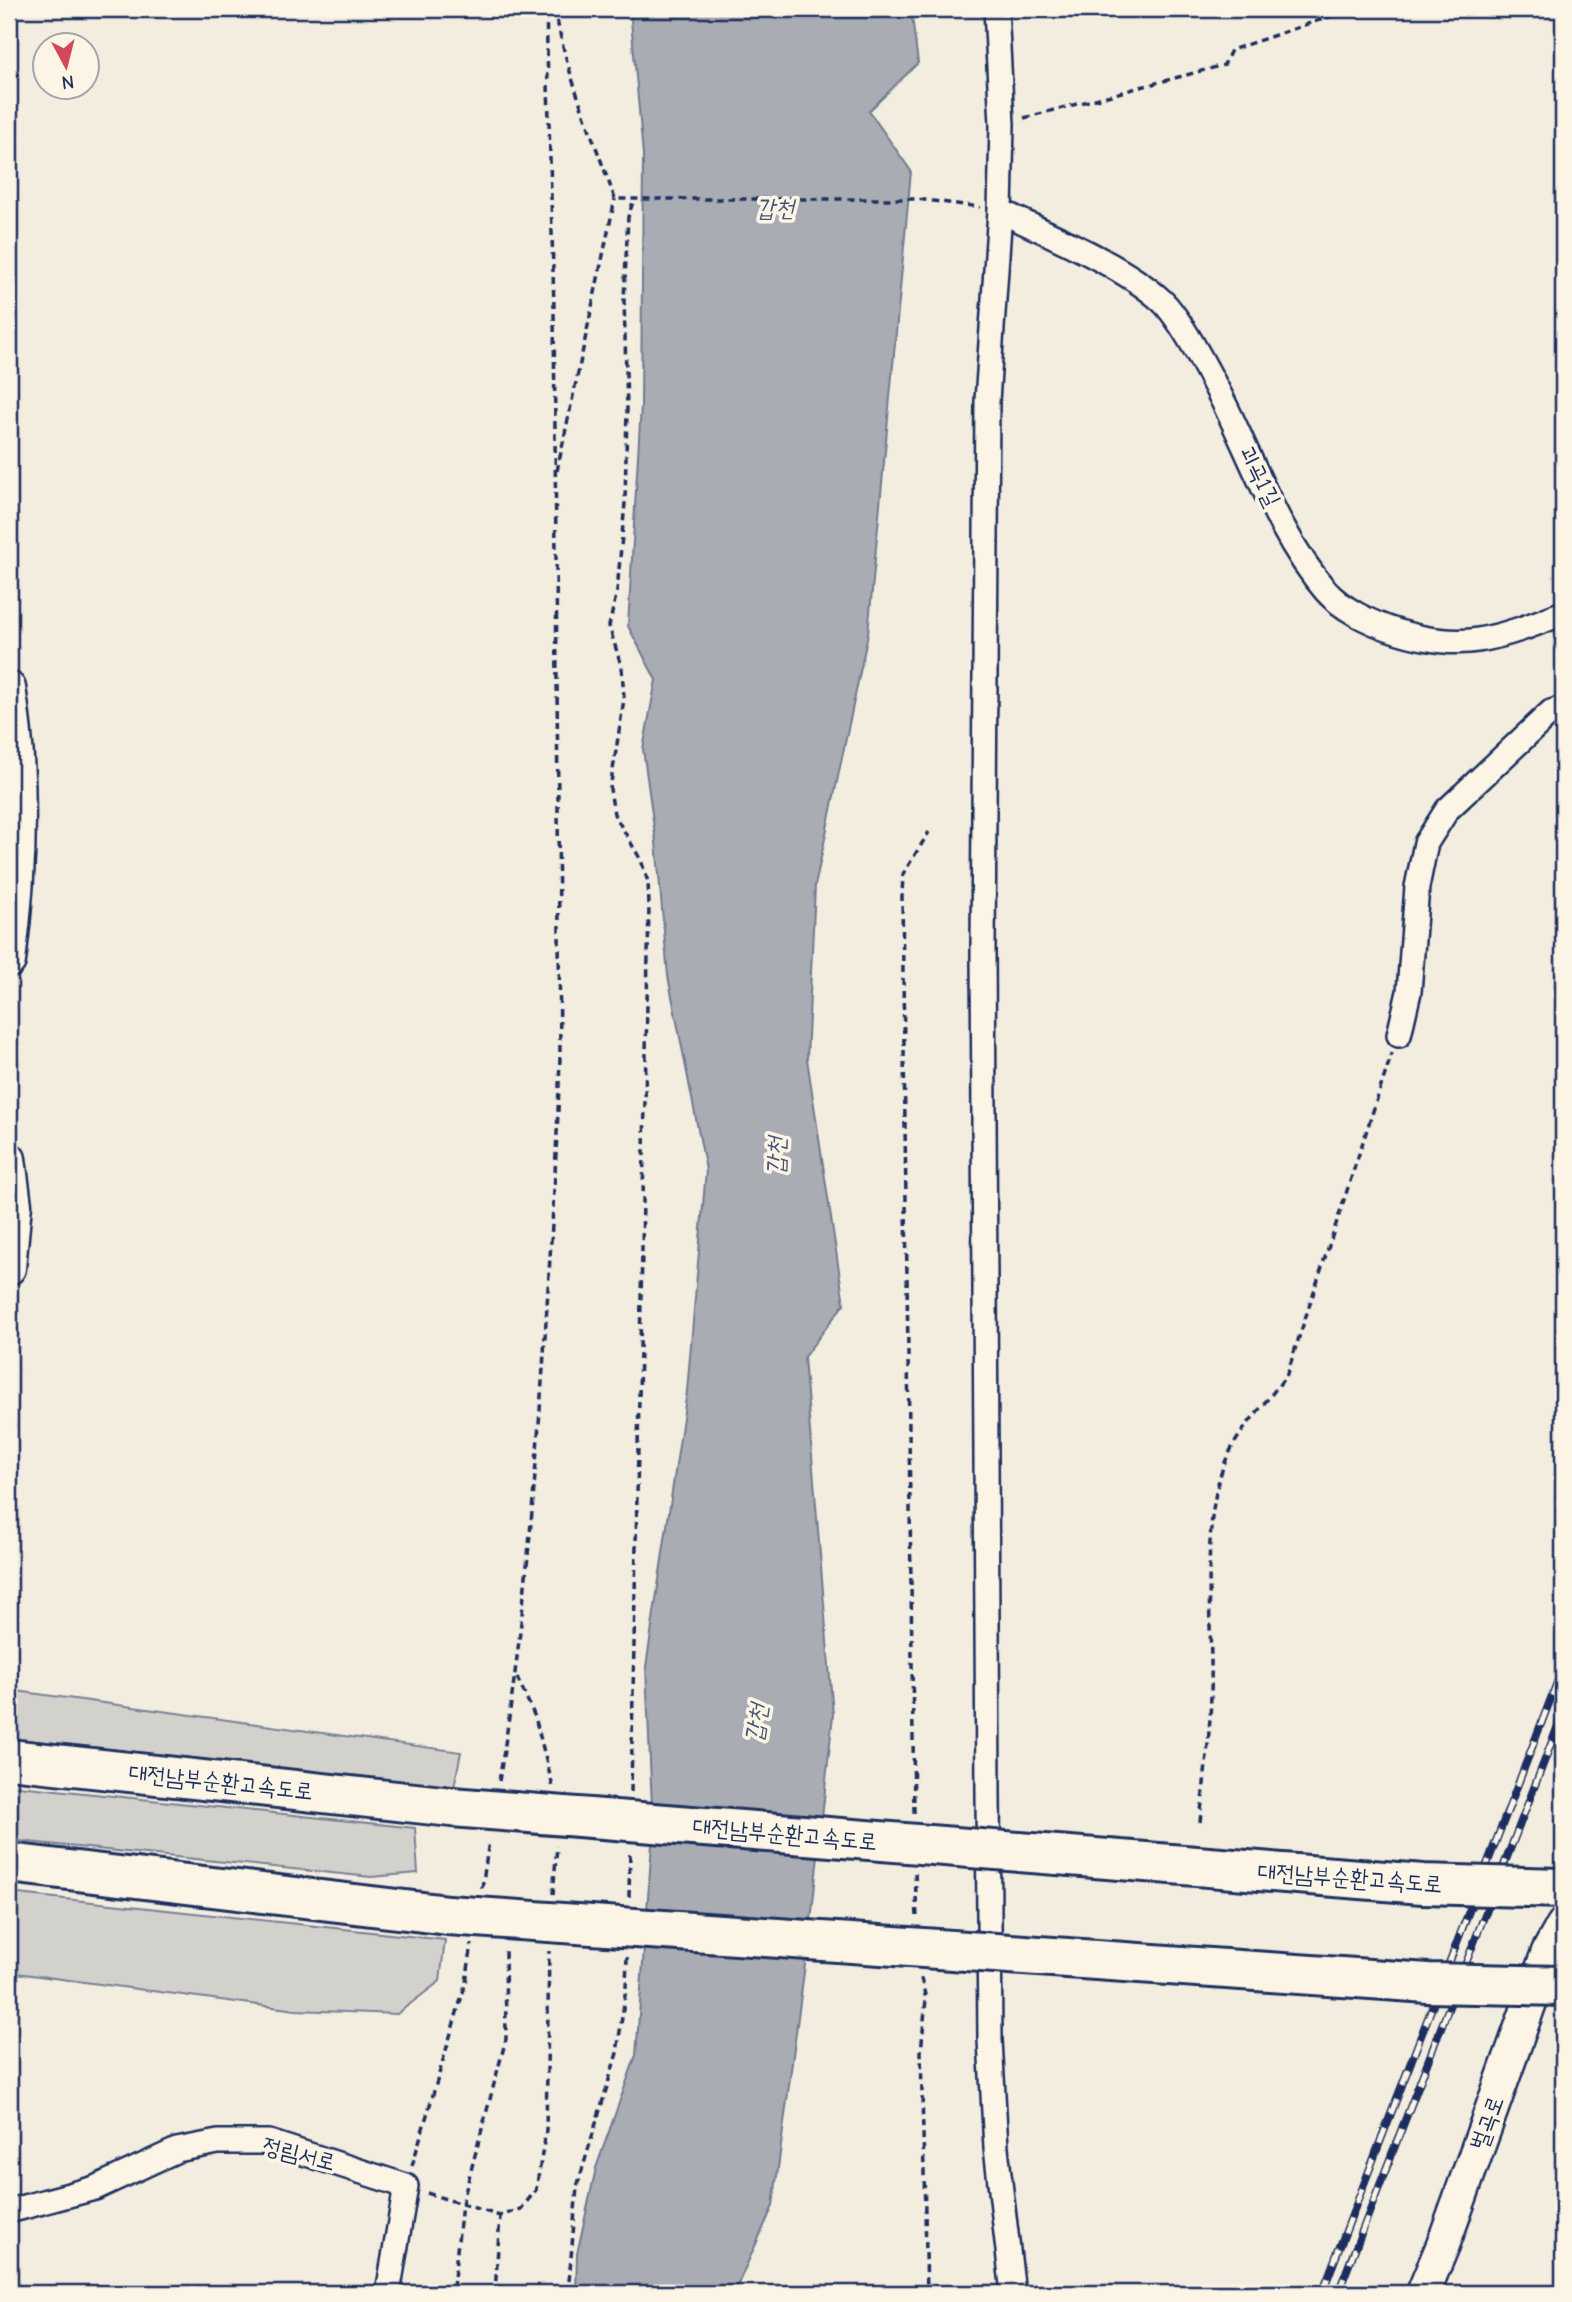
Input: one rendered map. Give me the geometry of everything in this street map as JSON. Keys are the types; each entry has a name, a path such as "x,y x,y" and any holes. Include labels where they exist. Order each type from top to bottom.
{"highway":[{"name":"대전남부순환고속도로","path":"9,1759 452,1807 1423,1884 1563,1888"},
{"path":"9,1863 460,1929 1414,1982 1563,1986"}],"street":[{"path":"996,9 1002,124 1000,211 987,401 984,949 988,1780 990,2040 996,2148 1013,2293"},
{"name":"괴곡1길","path":"1000,211 1126,275 1163,302 1210,374 1295,544 1328,593 1364,617 1398,633 1438,641 1474,641 1507,635 1563,613"},
{"path":"9,688 18,746 20,865 9,961"},
{"path":"1399,1035 1409,992 1417,887 1426,843 1447,810 1551,712 1563,708"},
{"path":"9,1159 15,1205 9,1268"},
{"name":"벌곡로","path":"1556,1946 1563,1915"},
{"name":"벌곡로","path":"1423,2293 1563,1924"},
{"name":"정림서로","path":"9,2211 95,2188 177,2150 218,2142 269,2142 406,2186"},
{"path":"388,2293 406,2186"}],"path":[{"path":"499,1783 517,1677 539,1423 557,1151 560,1043 556,478 547,9"},
{"path":"555,9 580,103 615,199 556,478"},
{"path":"1002,124 1224,65 1231,50 1352,9"},
{"path":"615,199 917,199 954,202"},
{"path":"631,1800 649,905 648,882 641,860 614,814 611,778 624,699 622,668 609,626 617,591 624,515 627,409 624,300 628,217 635,199"},
{"path":"914,1813 902,896 903,874 929,832"},
{"path":"1200,1822 1211,1696 1211,1547 1217,1487 1239,1433 1266,1404 1287,1374 1399,1035"},
{"path":"517,1677 535,1717 556,1798"},
{"path":"481,1889 490,1836"},
{"path":"552,1904 557,1838"},
{"path":"628,1909 630,1841"},
{"path":"915,1869 917,1924"},
{"path":"460,1929 466,1982 406,2186 500,2216 521,2209 536,2189 546,2130 549,1944"},
{"path":"453,2288 462,2204 506,2039 505,1938"},
{"path":"568,2293 577,2187 617,2053 626,1988 627,1949"},
{"path":"918,1966 926,1999 921,2052 927,2293"},
{"path":"495,2293 500,2216"}],"shaded area":[{"path":"9,1690 461,1752 454,1787 9,1738"},
{"path":"9,1785 415,1828 418,1873 371,1877 9,1840"},
{"path":"9,1893 445,1940 440,1981 397,2014 296,2010 9,1972"}],"water":[{"name":"갑천","path":"630,9 911,9 918,63 869,111 911,171 868,634 815,886 807,1059 844,1304 804,1357 833,1715 812,1912 773,2206 734,2293 576,2293 577,2254 596,2168 636,2055 653,1831 646,1667 687,1391 706,1170 668,976 656,842 643,749 656,680 628,626 641,405 643,155"}],"railway":[{"path":"1322,2293 1563,1667"},
{"path":"1338,2293 1563,1713"}]}
